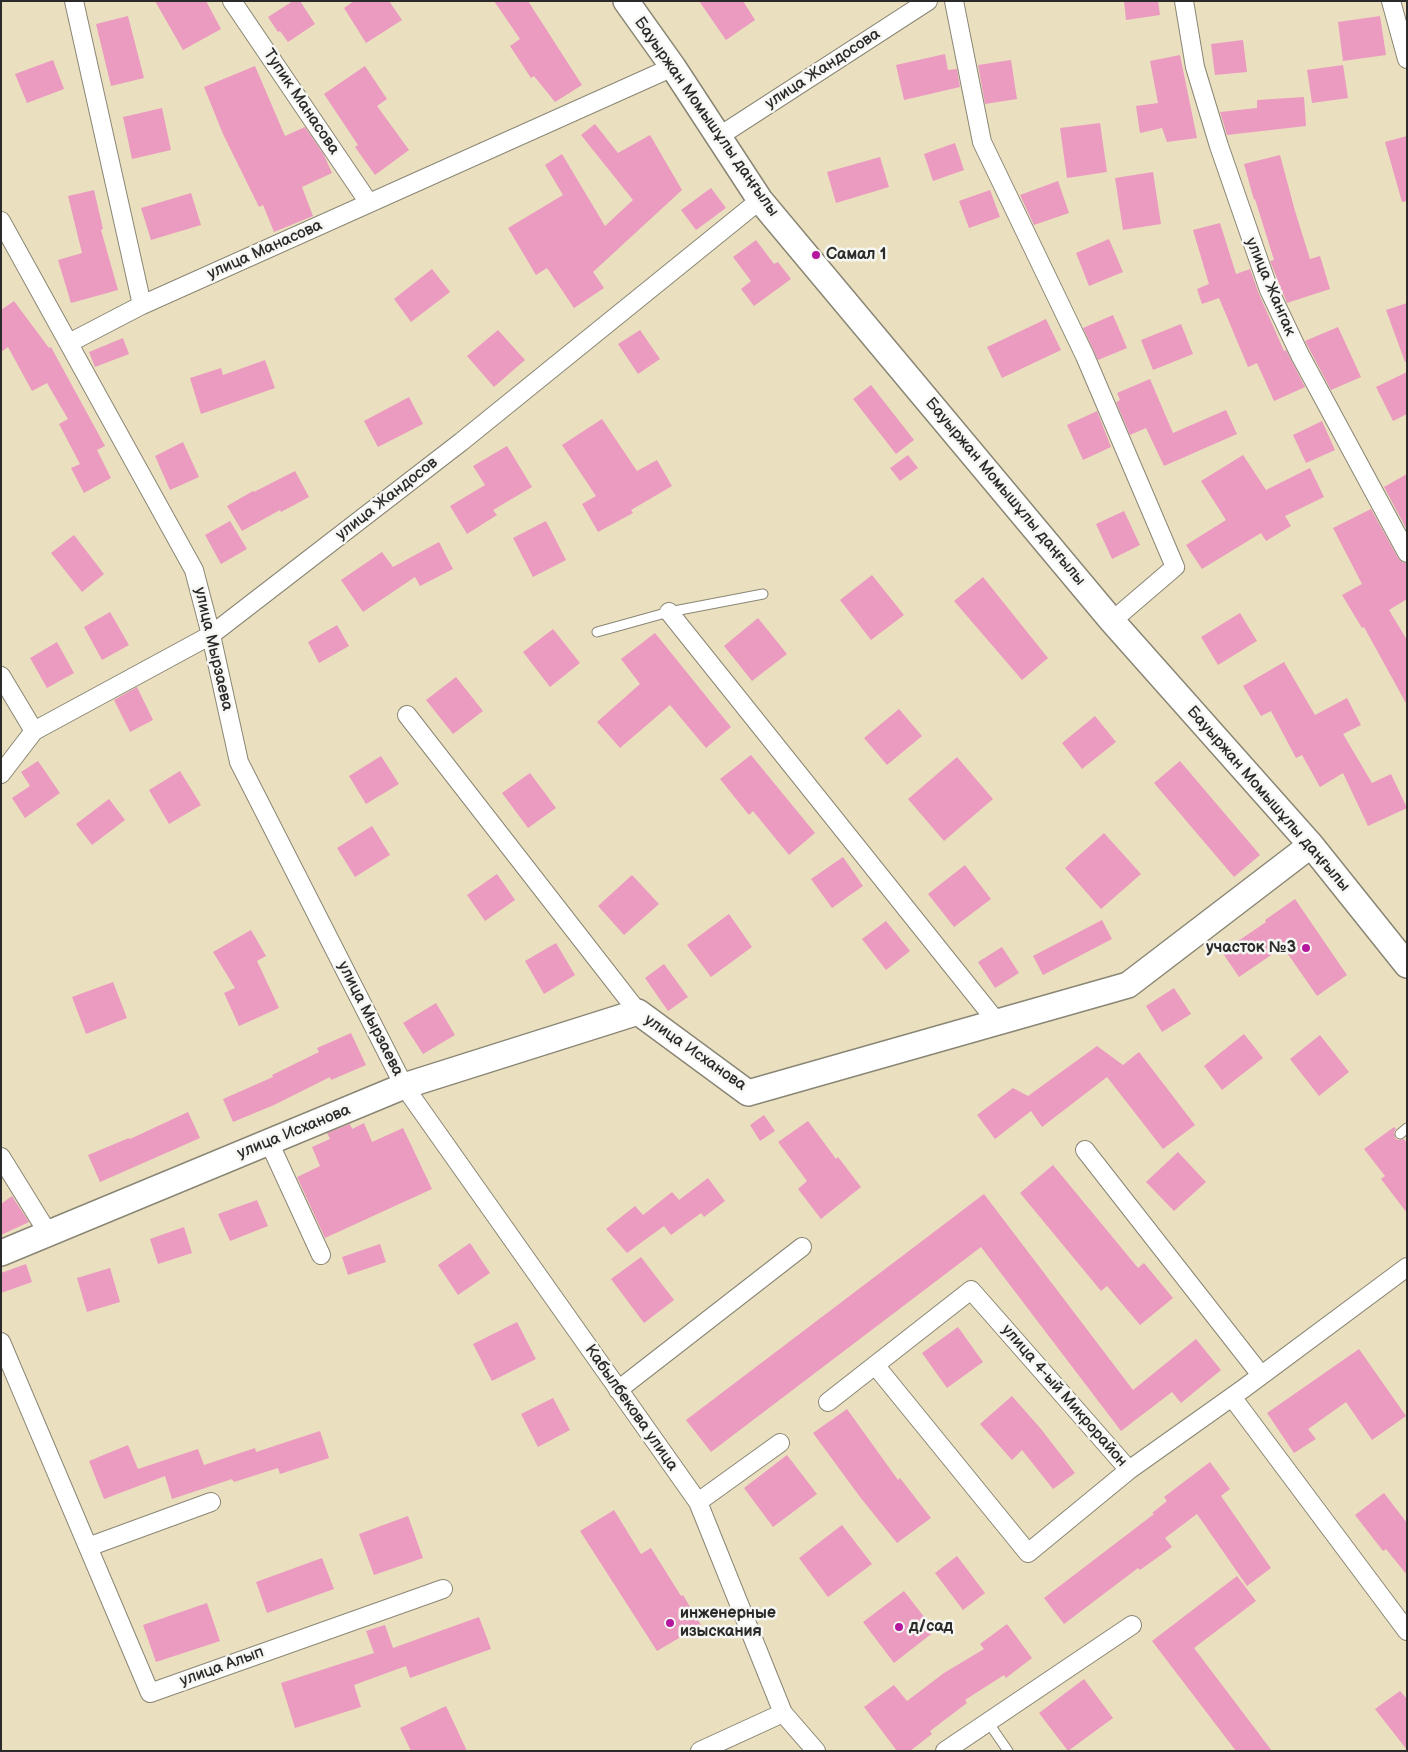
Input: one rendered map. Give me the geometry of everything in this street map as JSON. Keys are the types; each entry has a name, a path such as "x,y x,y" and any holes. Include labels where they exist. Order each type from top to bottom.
{"main road":[{"name":"Бауыржан Момышұлы даңғылы","path":"626,1 673,67 760,200 1112,620 1311,845 1407,965"},
{"name":"улица Исханова","path":"1,1253 404,1086 638,1012 748,1093 1128,985 1311,845"}],"street":[{"path":"74,1 142,305"},
{"name":"Тупик Манасова","path":"232,1 369,203"},
{"name":"улица Жандосова","path":"718,137 928,1"},
{"path":"954,1 982,142 1086,356 1175,567 1112,620"},
{"name":"улица Жангак","path":"1184,1 1195,67 1233,189 1269,290 1300,355 1407,553"},
{"path":"1391,1 1407,59"},
{"name":"улица Манасова","path":"69,343 142,305 673,67"},
{"name":"улица Жандосов","path":"1,774 34,731 211,635 462,442 760,200"},
{"name":"улица Мырзаева","path":"1,220 194,570 211,635 239,762 404,1086"},
{"path":"669,612 997,1022"},
{"path":"1,676 34,731"},
{"path":"407,715 638,1012"},
{"name":"Кабылбекова улица","path":"404,1086 698,1502 783,1713 816,1751"},
{"path":"269,1142 321,1254"},
{"path":"1085,1150 1261,1375"},
{"path":"1,1157 48,1233"},
{"path":"618,1390 802,1248"},
{"name":"улица 4-ый Микрорайон","path":"828,1402 971,1290 1129,1470 1232,1397 1407,1267"},
{"name":"улица Алып","path":"1,1342 150,1693 443,1589"},
{"path":"875,1365 1028,1553 1129,1470"},
{"path":"1232,1397 1407,1632"},
{"path":"698,1502 780,1443"},
{"path":"88,1547 211,1502"},
{"path":"945,1751 1132,1625"},
{"path":"700,1751 783,1713"}],"lane":[{"path":"597,632 669,612 763,594"},
{"path":"988,1722 1008,1751"}],"building":[{"path":"155,1 206,1 221,29 183,50"},
{"path":"293,1 300,1 315,24 288,42 280,31 278,32 268,17"},
{"path":"354,1 389,1 402,20 366,43 344,8"},
{"path":"494,1 528,1 582,85 555,102 534,76 531,78 510,46 520,39"},
{"path":"699,1 743,1 755,20 726,40"},
{"path":"1124,1 1158,1 1160,15 1126,20"},
{"path":"128,16 144,78 111,86 96,24"},
{"path":"1380,16 1386,55 1343,61 1338,22"},
{"path":"1243,40 1247,72 1215,75 1211,44"},
{"path":"945,54 948,70 957,69 960,87 904,100 896,65"},
{"path":"1180,55 1197,138 1167,142 1162,128 1140,133 1136,106 1158,103 1150,61"},
{"path":"53,60 64,89 27,103 15,74"},
{"path":"1011,60 1017,99 985,104 978,65"},
{"path":"1343,65 1348,98 1312,103 1307,70"},
{"path":"255,66 285,136 305,127 324,155 332,173 302,187 313,216 274,232 263,205 259,207 223,134 204,87"},
{"path":"365,66 387,99 377,106 409,150 375,175 355,147 358,145 324,94"},
{"path":"1304,97 1306,126 1227,135 1220,112 1257,108 1257,100"},
{"path":"162,108 171,150 132,159 123,117"},
{"path":"1100,123 1107,172 1067,178 1060,128"},
{"path":"595,124 618,153 650,135 682,190 593,272 604,288 574,308 547,268 536,275 508,228 563,195 545,165 562,154 605,226 633,200 581,135"},
{"path":"1407,136 1407,201 1402,202 1385,142"},
{"path":"955,143 964,170 933,181 924,154"},
{"path":"1280,155 1310,259 1320,256 1330,289 1287,303 1270,261 1274,260 1244,164"},
{"path":"880,157 889,187 836,203 827,172"},
{"path":"1153,172 1161,224 1123,230 1115,178"},
{"path":"1058,181 1069,213 1034,225 1020,195"},
{"path":"711,188 726,208 696,230 681,210"},
{"path":"94,190 103,229 101,230 118,290 71,303 58,260 82,253 68,196"},
{"path":"990,190 1000,217 969,228 959,201"},
{"path":"191,193 201,225 151,240 141,208"},
{"path":"1220,223 1236,274 1250,269 1284,351 1286,350 1305,387 1274,401 1257,363 1248,367 1219,298 1202,304 1197,289 1209,284 1193,230"},
{"path":"1109,239 1123,272 1089,286 1076,253"},
{"path":"756,240 774,264 778,262 791,279 754,306 741,289 751,281 733,257"},
{"path":"432,269 450,292 411,322 394,299"},
{"path":"14,301 49,348 51,347 105,446 97,450 111,478 84,493 71,468 80,464 59,424 68,419 47,383 32,391 8,347 1,352 1,310"},
{"path":"1407,303 1407,361 1405,362 1386,310"},
{"path":"1113,315 1127,348 1098,360 1083,328"},
{"path":"1046,319 1061,350 1002,378 987,347"},
{"path":"1181,324 1193,354 1153,370 1141,340"},
{"path":"1338,327 1361,377 1331,390 1305,341"},
{"path":"498,330 525,360 494,387 467,356"},
{"path":"640,330 660,359 638,374 618,344"},
{"path":"123,338 129,354 95,367 89,352"},
{"path":"265,360 275,388 201,414 190,378 221,368 223,375"},
{"path":"1407,372 1407,414 1393,421 1376,387"},
{"path":"1150,379 1173,433 1226,410 1237,434 1164,466 1146,428 1130,435 1116,402 1120,400 1117,393"},
{"path":"871,385 914,440 896,454 853,399"},
{"path":"409,397 423,424 378,447 364,421"},
{"path":"1097,411 1111,447 1083,460 1067,425"},
{"path":"602,419 637,471 657,460 672,486 631,510 633,513 598,532 582,504 596,496 562,445"},
{"path":"1322,421 1335,450 1306,463 1293,435"},
{"path":"183,442 199,477 170,490 155,456"},
{"path":"507,446 532,487 493,510 497,515 467,534 450,506 485,485 473,466"},
{"path":"908,455 918,468 900,481 890,468"},
{"path":"1243,455 1266,490 1310,468 1324,497 1285,516 1291,526 1266,541 1261,533 1202,569 1186,545 1226,520 1201,481"},
{"path":"295,471 309,497 281,512 280,510 242,531 227,506"},
{"path":"1407,474 1407,530 1384,487"},
{"path":"1371,509 1398,558 1407,564 1407,599 1389,610 1407,640 1407,705 1364,627 1362,628 1342,595 1362,584 1333,528"},
{"path":"1124,511 1140,545 1112,559 1096,524"},
{"path":"230,521 247,549 221,564 205,535"},
{"path":"546,521 566,560 533,577 513,538"},
{"path":"74,535 104,574 82,592 51,553"},
{"path":"439,542 453,569 420,586 415,577 363,612 341,580 382,552 393,567"},
{"path":"872,575 904,615 871,640 840,600"},
{"path":"983,577 1048,658 1022,680 954,601"},
{"path":"110,612 129,645 102,660 84,627"},
{"path":"1240,613 1257,641 1218,665 1201,637"},
{"path":"758,618 787,654 752,681 724,646"},
{"path":"337,625 349,646 319,663 308,642"},
{"path":"553,629 580,663 550,687 523,652"},
{"path":"655,633 731,727 706,748 670,705 620,748 597,722 640,684 621,659"},
{"path":"57,642 74,673 47,688 30,658"},
{"path":"1284,662 1315,715 1347,698 1361,725 1343,734 1372,783 1391,774 1407,808 1368,826 1343,773 1320,787 1302,755 1296,758 1271,711 1261,716 1243,686"},
{"path":"456,677 483,711 453,734 426,700"},
{"path":"137,687 153,720 130,732 114,700"},
{"path":"899,709 922,736 887,765 864,738"},
{"path":"1095,716 1116,742 1082,769 1062,743"},
{"path":"751,755 815,833 789,855 753,811 749,815 720,779"},
{"path":"381,756 399,784 366,804 349,776"},
{"path":"957,757 993,799 944,841 908,799"},
{"path":"38,761 60,793 25,818 12,798 30,786 21,772"},
{"path":"1180,761 1260,855 1234,877 1154,783"},
{"path":"180,771 201,805 169,824 149,790"},
{"path":"530,773 556,808 528,828 502,793"},
{"path":"109,799 125,820 92,845 76,824"},
{"path":"372,826 390,855 355,877 337,848"},
{"path":"1104,833 1141,874 1101,909 1065,868"},
{"path":"843,857 863,886 832,908 811,879"},
{"path":"965,865 991,899 954,927 928,894"},
{"path":"497,874 515,900 485,921 467,895"},
{"path":"632,875 659,904 624,935 598,906"},
{"name":"участок №3","path":"1295,899 1347,975 1317,996 1283,947 1239,977 1222,952 1266,922 1265,920"},
{"path":"729,914 752,947 711,977 687,945"},
{"path":"1102,920 1112,939 1043,975 1033,956"},
{"path":"886,921 910,951 886,970 862,939"},
{"path":"251,930 266,956 257,961 279,1008 239,1026 224,993 235,988 213,952"},
{"path":"556,943 575,975 544,994 525,961"},
{"path":"1002,947 1019,973 995,988 978,962"},
{"path":"664,964 688,997 668,1011 645,978"},
{"path":"113,982 127,1018 86,1034 72,997"},
{"name":"участок №3","path":"1174,988 1191,1014 1162,1032 1146,1006"},
{"path":"436,1003 455,1035 423,1054 403,1023"},
{"path":"351,1033 366,1065 331,1080 330,1077 274,1105 233,1122 223,1099 273,1077 272,1075 319,1052 317,1048"},
{"path":"1244,1034 1263,1058 1222,1090 1204,1066"},
{"path":"1320,1035 1349,1072 1319,1096 1290,1059"},
{"path":"1097,1046 1123,1065 1139,1052 1195,1125 1163,1149 1107,1077 1042,1127 1031,1111 995,1139 977,1115 1013,1088 1028,1096"},
{"path":"188,1112 200,1138 100,1182 88,1155 130,1139"},
{"path":"764,1115 775,1131 760,1141 750,1125"},
{"path":"808,1121 836,1159 838,1157 861,1187 821,1219 798,1189 807,1181 778,1142"},
{"path":"364,1123 372,1142 403,1128 432,1189 325,1238 297,1177 320,1166 312,1147 330,1139 327,1133 350,1124 352,1129"},
{"path":"1394,1127 1396,1129 1394,1132 1395,1138 1398,1140 1404,1139 1407,1143 1407,1213 1381,1179 1385,1176 1364,1149"},
{"path":"1178,1152 1206,1182 1174,1211 1146,1182"},
{"path":"1053,1165 1138,1268 1144,1263 1173,1298 1140,1325 1107,1286 1101,1291 1020,1193"},
{"path":"708,1178 725,1201 704,1217 701,1213 671,1235 664,1226 627,1253 606,1229 635,1206 643,1215 672,1192 679,1200"},
{"path":"984,1194 1133,1390 1196,1339 1221,1370 1181,1403 1172,1392 1121,1431 981,1247 711,1452 686,1420"},
{"path":"12,1196 29,1222 1,1235 1,1204"},
{"path":"257,1200 268,1226 230,1241 218,1214"},
{"path":"184,1227 192,1253 158,1264 150,1239"},
{"path":"470,1243 490,1273 458,1295 438,1265"},
{"path":"380,1244 386,1262 348,1275 342,1257"},
{"path":"641,1257 674,1300 644,1323 611,1279"},
{"path":"26,1264 32,1282 1,1293 1,1273"},
{"path":"110,1268 120,1302 87,1312 77,1278"},
{"path":"517,1322 536,1359 492,1381 473,1344"},
{"path":"958,1327 983,1362 947,1388 922,1353"},
{"path":"1359,1349 1406,1416 1372,1440 1346,1402 1308,1429 1316,1439 1294,1453 1267,1413"},
{"path":"1012,1396 1041,1429 1075,1473 1053,1489 1022,1450 1012,1460 980,1424"},
{"path":"553,1398 570,1430 538,1447 521,1414"},
{"path":"847,1409 898,1480 900,1478 931,1518 897,1543 813,1433"},
{"path":"320,1431 329,1458 280,1474 278,1468 234,1482 232,1479 172,1499 165,1476 104,1499 89,1461 128,1445 138,1469 198,1449 204,1465 255,1448 256,1452"},
{"path":"787,1455 817,1494 773,1527 744,1488"},
{"path":"1210,1462 1230,1489 1221,1496 1271,1568 1247,1586 1197,1514 1165,1538 1172,1547 1140,1570 1138,1568 1064,1624 1044,1598 1154,1514 1152,1513 1167,1501 1164,1497"},
{"path":"1384,1493 1407,1523 1407,1575 1386,1549 1383,1551 1355,1515"},
{"path":"614,1510 641,1554 651,1548 701,1625 657,1651 580,1531"},
{"path":"408,1516 423,1558 374,1575 359,1534"},
{"path":"842,1525 872,1564 828,1597 799,1558"},
{"path":"957,1556 985,1593 963,1610 935,1573"},
{"path":"322,1558 334,1589 267,1613 256,1582"},
{"path":"1237,1576 1256,1601 1194,1648 1272,1751 1236,1751 1152,1641"},
{"name":"д/сад","path":"904,1591 935,1631 894,1663 863,1622"},
{"path":"207,1603 220,1641 156,1662 143,1625"},
{"path":"479,1617 491,1649 410,1678 406,1666 354,1685 361,1707 295,1728 281,1683 374,1653 366,1631 385,1625 393,1648"},
{"path":"1007,1624 1032,1658 1006,1678 1004,1675 965,1700 967,1703 930,1731 932,1734 910,1751 897,1751 864,1707 894,1685 907,1701 944,1673 984,1649 980,1644"},
{"path":"1084,1679 1113,1718 1068,1751 1039,1713"},
{"path":"1400,1691 1407,1699 1407,1750 1375,1709"},
{"path":"446,1706 467,1751 411,1751 400,1728"}],"place":[{"name":"Самал 1","path":"816,255"},
{"name":"участок №3","path":"1306,948"},
{"name":"инженерные изыскания","path":"670,1623"},
{"name":"д/сад","path":"899,1627"}]}
